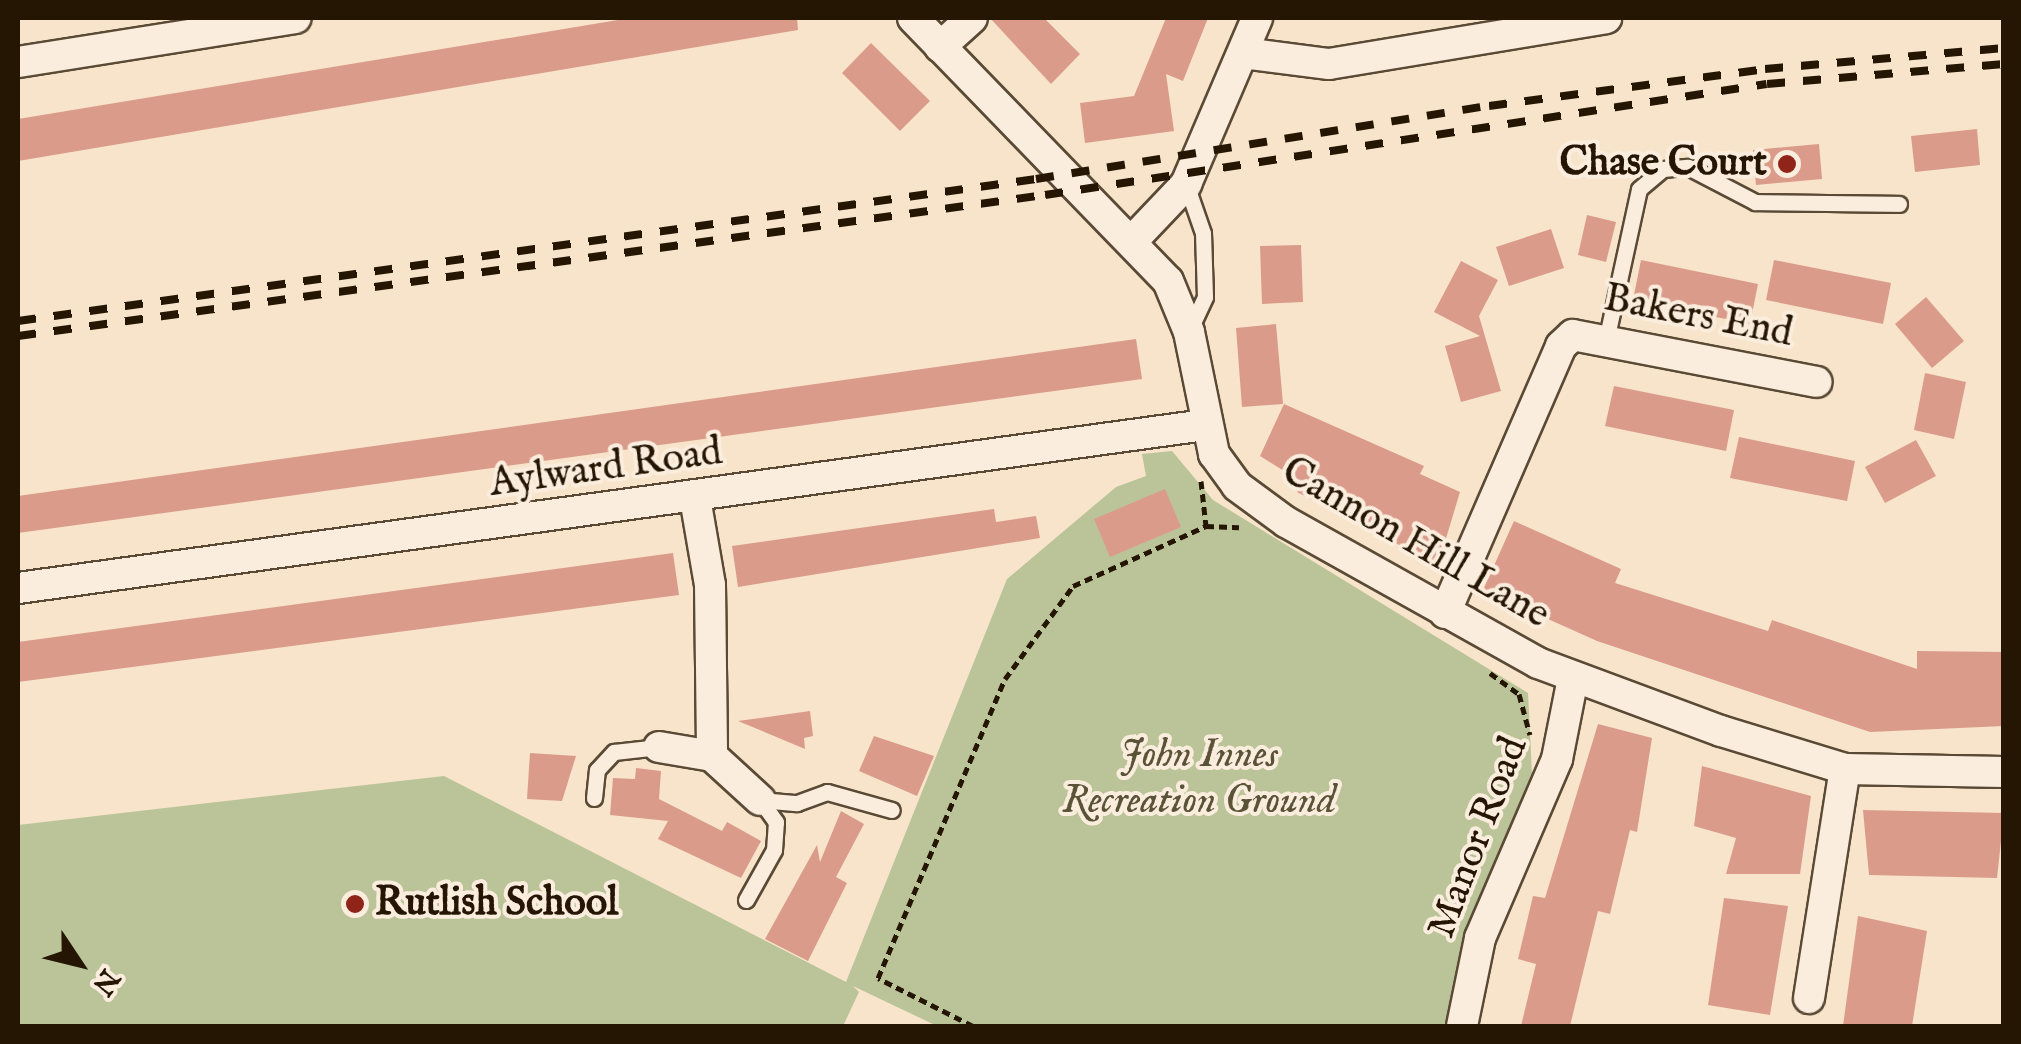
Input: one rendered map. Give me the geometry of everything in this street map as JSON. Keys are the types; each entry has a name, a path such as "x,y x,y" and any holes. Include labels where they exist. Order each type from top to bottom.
{"street":[{"path":"18,62 296,18"},
{"name":"Cannon Hill Lane","path":"913,18 1168,282 1188,332 1205,425 1237,486 1445,613 1573,678 1845,769 2004,772"},
{"path":"940,47 972,18"},
{"path":"1132,241 1186,184 1257,18"},
{"path":"1243,53 1329,64 1471,29 1606,18"},
{"name":"Bakers End","path":"1445,613 1560,346 1586,332 1816,382"},
{"name":"Aylward Road","path":"18,588 1205,425"},
{"path":"695,498 710,586 712,756"},
{"name":"Manor Road","path":"1462,1026 1480,938 1557,759 1573,678"},
{"path":"659,747 712,756 760,800"},
{"path":"1809,998 1845,769"}],"lane":[{"path":"1607,336 1638,189 1663,169 1688,167 1755,202 1899,204"},
{"path":"1186,184 1203,233 1205,296 1188,332"},
{"path":"594,798 597,770 614,752 659,747"},
{"path":"760,800 796,802 827,792 892,810"},
{"path":"746,900 774,850 776,822 760,800"}],"path":[{"path":"973,1026 878,978 1005,679 1073,586 1206,526 1250,533"},
{"path":"1474,664 1519,694 1531,739"}],"green space":[{"name":"John Innes Recreation Ground","path":"1172,451 1213,500 1528,693 1532,773 1475,911 1445,1026 937,1026 853,986 859,992 843,1026 18,1026 18,825 444,776 846,982 1007,579 1116,487 1146,476 1142,454"}],"building":[{"path":"630,18 797,18 798,30 18,161 18,119"},
{"path":"990,18 1044,18 1080,54 1051,84"},
{"path":"1166,18 1208,18 1183,81 1166,74 1174,131 1085,143 1080,103 1134,96"},
{"path":"871,43 930,101 900,131 842,73"},
{"path":"1977,129 1980,165 1915,172 1911,136"},
{"name":"Chase Court","path":"1819,144 1822,179 1756,185 1753,150"},
{"path":"1587,215 1616,222 1606,262 1578,255"},
{"path":"1551,229 1564,268 1509,286 1496,247"},
{"path":"1301,245 1303,302 1262,304 1260,246"},
{"path":"1641,260 1758,284 1750,324 1633,300"},
{"path":"1774,260 1891,283 1883,324 1766,300"},
{"path":"1461,261 1498,280 1479,316 1501,391 1461,402 1445,346 1480,336 1434,312"},
{"path":"1926,297 1964,341 1932,368 1895,324"},
{"path":"1276,324 1283,404 1242,407 1236,328"},
{"path":"1136,339 1142,379 18,533 18,496"},
{"path":"1925,373 1966,382 1954,439 1914,430"},
{"path":"1614,386 1734,410 1726,451 1605,426"},
{"path":"1284,404 1424,466 1420,474 1460,492 1438,565 1297,492 1302,482 1260,456"},
{"path":"1739,437 1855,461 1847,501 1730,478"},
{"path":"1916,440 1936,476 1885,503 1865,467"},
{"path":"1165,489 1181,527 1110,557 1094,519"},
{"path":"994,509 996,522 1036,516 1040,538 738,587 732,546"},
{"path":"1514,521 1621,569 1615,583 1768,631 1772,620 1917,669 1917,651 2004,652 2004,726 1870,732 1597,641 1483,590"},
{"path":"673,553 679,595 18,682 18,642"},
{"path":"810,711 813,736 804,738 805,749 738,721"},
{"path":"1598,724 1652,738 1637,832 1630,830 1610,914 1598,911 1570,1026 1521,1026 1536,964 1518,959 1533,896 1545,898"},
{"path":"874,736 934,756 917,796 859,771"},
{"path":"530,753 576,756 562,801 527,799"},
{"path":"1702,766 1811,796 1800,874 1726,874 1736,838 1694,826"},
{"path":"636,768 661,771 659,799 722,831 727,822 761,841 741,878 658,839 668,821 610,815 613,778 635,779"},
{"path":"1863,810 2004,813 1997,878 1869,875"},
{"path":"841,811 864,824 836,877 847,883 808,961 765,939 817,845 820,862"},
{"path":"1724,898 1788,906 1770,1015 1708,1005"},
{"path":"1858,916 1927,931 1912,1026 1843,1026"}],"railway":[{"path":"18,321 1036,179 1489,106 1765,69 2004,48"},
{"path":"18,336 1045,195 1767,84 2004,64"}],"place":[{"name":"Chase Court","path":"1787,164"},
{"name":"Rutlish School","path":"355,904"}]}
